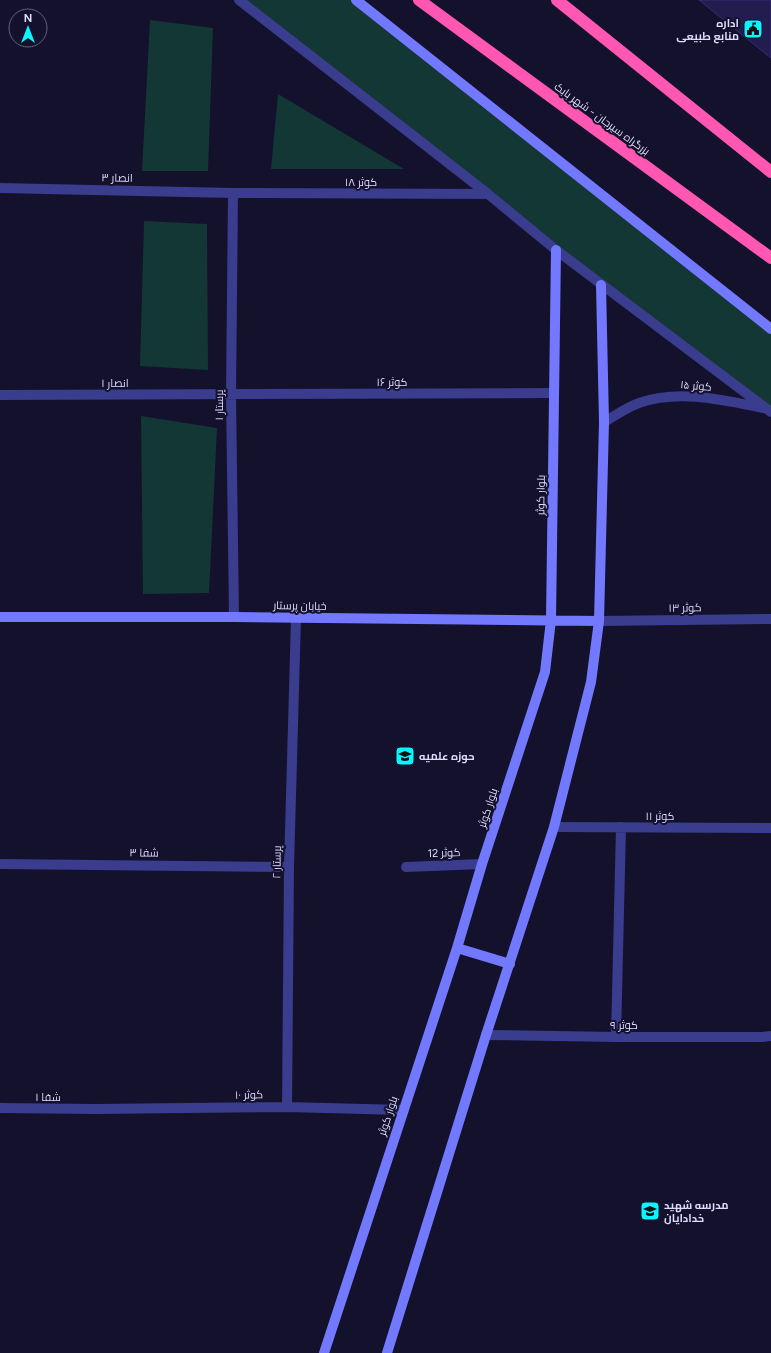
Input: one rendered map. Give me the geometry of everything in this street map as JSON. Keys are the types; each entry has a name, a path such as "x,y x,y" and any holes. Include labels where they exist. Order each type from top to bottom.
{"highway":[{"name":"بزرگراه سیرجان - شهر بابک","path":"418,0 771,258"},
{"path":"557,0 771,172"}],"street":[{"path":"239,0 488,194 601,285 769,410"},
{"path":"356,0 771,329"},
{"name":"انصار ۳","path":"0,188 233,193"},
{"name":"کوثر ۱۸","path":"233,193 488,194"},
{"name":"پرستار ۱","path":"233,193 231,395 234,617"},
{"name":"بلوار کوثر","path":"324,1353 457,948 482,864 545,672 551,620 556,250"},
{"path":"387,1353 486,1035 554,827 591,682 599,621 604,422 601,285"},
{"name":"کوثر ۱۶","path":"231,395 554,393"},
{"name":"انصار ۱","path":"0,395 231,395"},
{"name":"کوثر ۱۵","path":"604,422 639,403 677,395 729,401 769,410"},
{"name":"خیابان پرستار","path":"0,617 234,617 599,621"},
{"name":"پرستار ۲","path":"287,1107 289,867 296,618"},
{"name":"کوثر ۱۳","path":"599,621 771,619"},
{"name":"کوثر ۱۱","path":"554,827 768,828"},
{"path":"616,1038 621,828"},
{"name":"شفا ۳","path":"0,864 289,867"},
{"name":"کوثر 12","path":"406,867 482,864"},
{"path":"457,948 510,964"},
{"name":"کوثر ۹","path":"486,1035 616,1038 766,1036"},
{"name":"کوثر ۱۰","path":"95,1109 287,1107 403,1110"},
{"name":"شفا ۱","path":"0,1108 95,1109"}],"green space":[{"path":"239,0 361,0 771,331 771,416"},
{"path":"150,20 213,28 208,171 142,171"},
{"path":"278,94 404,169 271,169"},
{"path":"144,221 207,224 208,370 140,366"},
{"path":"141,416 217,428 209,593 143,594"}],"building":[{"name":"اداره منابع طبیعی","path":"699,0 771,0 771,58"}],"place":[{"name":"اداره منابع طبیعی","path":"753,29"},
{"name":"حوزه علمیه","path":"405,756"},
{"name":"مدرسه شهید خدادایان","path":"650,1211"}]}
